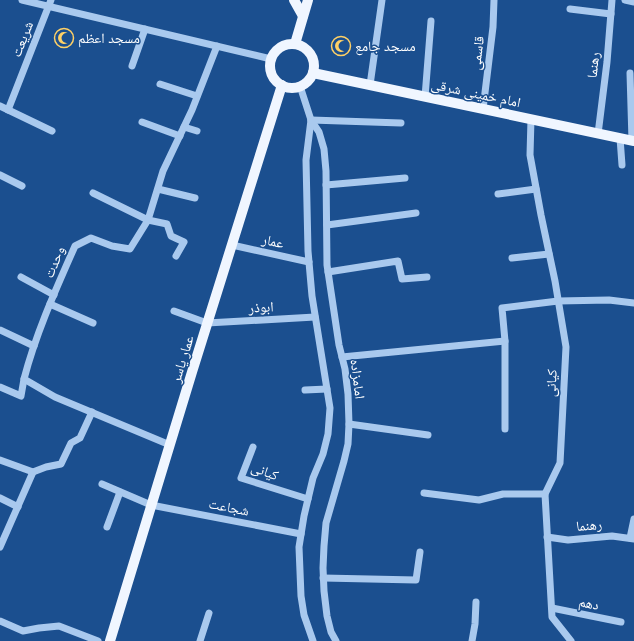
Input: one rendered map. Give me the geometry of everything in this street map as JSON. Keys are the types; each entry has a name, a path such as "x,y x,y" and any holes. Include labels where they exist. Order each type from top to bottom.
{"main road":[{"path":"294,0 303,16"},
{"path":"295,44 308,0"},
{"path":"288,44 295,44 302,46 308,51 314,65 313,73 304,84 296,87 289,87 282,85 272,76 270,62 276,50 288,44"},
{"name":"امام خمینی شرقی","path":"313,73 633,141"},
{"name":"عمار یاسر","path":"110,641 207,323 282,85"}],"street":[{"path":"22,0 50,3 144,29 271,59"},
{"path":"370,85 382,0"},
{"name":"قاسمی","path":"483,109 493,27 494,0"},
{"name":"رهنما","path":"598,134 607,62 612,0"},
{"path":"625,0 634,2"},
{"name":"شریعت","path":"8,110 50,3"},
{"path":"570,9 611,14"},
{"path":"425,97 431,21"},
{"path":"132,66 144,29"},
{"name":"وحدت","path":"0,387 21,396 30,356 75,246 91,238 112,246 130,248 148,220 163,171 184,127 217,46"},
{"path":"630,73 633,141"},
{"path":"160,84 197,96"},
{"name":"امامزاده","path":"300,86 311,120 319,132 324,149 328,272 348,394 348,444 326,523 323,561 323,578 327,616 331,632 336,641"},
{"path":"0,106 52,131"},
{"path":"311,120 401,123"},
{"name":"امامزاده","path":"311,120 306,160 309,262 315,317 330,408 328,434 323,454 313,478 304,516 299,547 301,596 304,615 313,641"},
{"name":"کیانی","path":"531,120 530,155 566,347 560,463 545,494 552,617 571,641"},
{"path":"142,122 180,136"},
{"path":"184,127 197,131"},
{"path":"620,138 622,165"},
{"path":"0,175 22,186"},
{"path":"326,184 405,178"},
{"path":"158,189 195,198"},
{"path":"498,194 536,190"},
{"path":"93,193 148,220 167,224 171,236 184,242 176,256"},
{"path":"327,225 416,213"},
{"name":"عمار","path":"232,245 309,262"},
{"path":"512,258 549,254"},
{"path":"328,272 398,261 402,279 427,277"},
{"path":"21,277 54,295"},
{"path":"505,428 505,341 502,308 558,301 609,300 634,303"},
{"path":"50,304 93,323"},
{"path":"174,311 207,323"},
{"name":"ابوذر","path":"207,323 315,317"},
{"path":"0,330 34,346"},
{"path":"342,357 505,341"},
{"path":"24,379 55,396 170,445"},
{"path":"305,390 327,389"},
{"path":"0,460 32,472 61,464 71,443 80,438 92,412"},
{"path":"349,424 428,435"},
{"name":"کیانی","path":"253,447 241,478 308,499"},
{"path":"0,547 32,472"},
{"name":"شجاعت","path":"102,484 152,505 301,534"},
{"path":"106,527 120,492"},
{"path":"424,493 479,500 503,494 545,494"},
{"path":"0,498 18,507"},
{"path":"632,538 634,519"},
{"name":"رهنما","path":"547,537 568,540 612,536 632,538"},
{"path":"323,578 416,580 420,552"},
{"path":"472,641 475,624 476,602"},
{"name":"دهم","path":"552,608 621,622"},
{"path":"200,641 209,613"},
{"path":"0,621 23,631 59,626 98,641"}],"place":[{"name":"مسجد اعظم","path":"64,38"},
{"name":"مسجد جامع","path":"341,46"}]}
